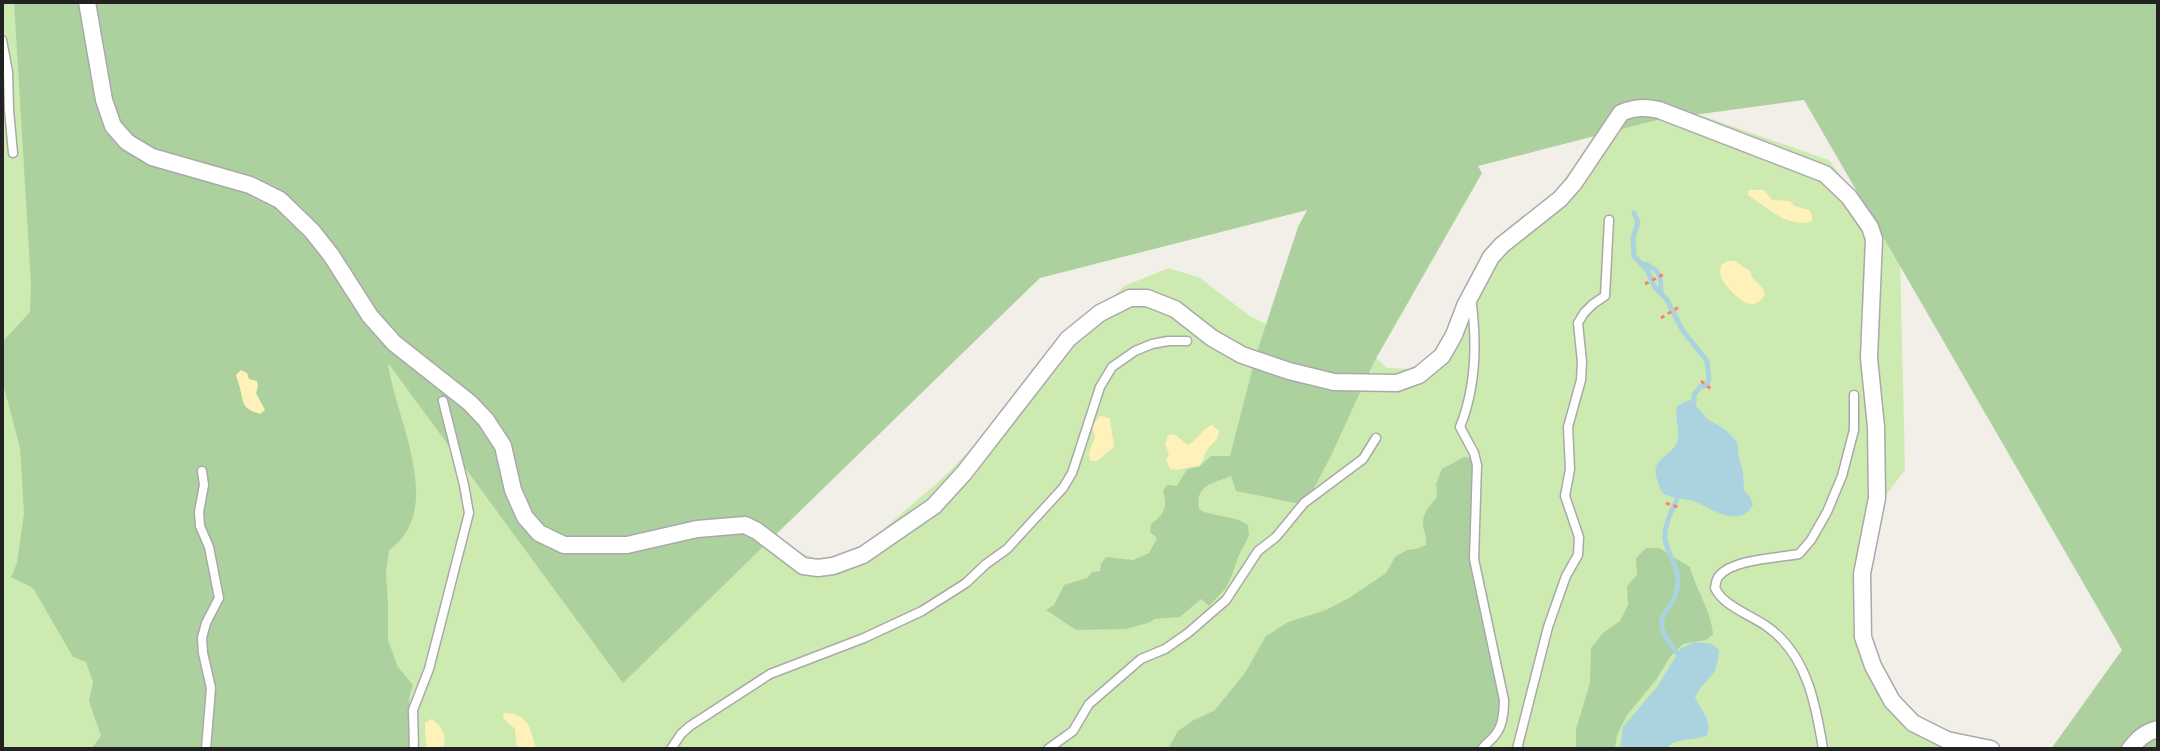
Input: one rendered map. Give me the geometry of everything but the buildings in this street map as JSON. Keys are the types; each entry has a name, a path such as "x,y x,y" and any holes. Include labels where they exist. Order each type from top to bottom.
{"street":[{"path":"87,2 104,100 113,126 127,142 152,157 250,185 280,200 312,231 370,316 394,343 470,403 486,420 503,446 513,490 525,517 539,533 564,545 627,545 697,529 745,525 803,566 833,566 863,555 934,506 964,473 1068,339 1100,313 1130,298 1147,298 1167,305 1212,338 1242,355 1289,371 1334,382 1397,383 1419,375 1442,356 1491,257 1560,199 1621,113 1632,109 1645,107 1659,110 1825,174 1849,197 1870,227 1874,239 1869,358 1876,427 1877,498 1862,574 1863,637 1873,666 1892,701 1913,723 1947,740 1991,749"},
{"path":"2130,749 2150,730 2158,729"}],"lane":[{"path":"2,40 8,72 13,153"},
{"path":"1517,749 1548,627 1566,576 1578,555 1579,537 1565,496 1570,469 1568,427 1581,380 1578,323 1593,304 1605,296 1609,220"},
{"path":"1471,295 1476,330 1473,369 1467,409 1460,427 1477,465 1474,559 1504,700 1497,733 1482,749"},
{"path":"671,749 690,726 770,674 864,638 922,611 966,583 1007,549 1063,488 1072,473 1100,387 1112,367 1135,351 1152,344 1187,341"},
{"path":"1823,749 1809,683 1792,652 1770,628 1732,605 1715,588 1720,575 1729,569 1750,561 1799,554 1811,540 1842,476 1854,430 1854,395"},
{"path":"414,749 413,710 429,669 469,513 443,401"},
{"path":"1048,749 1073,731 1089,704 1141,659 1165,649 1226,600 1258,551 1276,537 1304,503 1363,459 1376,438"},
{"path":"202,471 204,485 200,526 209,547 219,598 202,638 211,688 206,749"}],"path":[{"path":"1645,284 1666,273"},
{"path":"1661,318 1679,307"},
{"path":"1701,381 1711,389"},
{"path":"1666,503 1680,508"}],"green space":[{"path":"2,2 115,2 743,541 788,548 817,559 858,551 946,475 1124,286 1169,268 1200,278 1250,316 1279,331 1365,347 1387,368 1412,369 1445,342 1489,246 1555,193 1606,118 1648,97 1829,160 1900,256 1905,470 1868,519 1858,628 1898,717 1976,749 2,749"},
{"path":"14,2 2158,2 2158,749 2051,749 2122,650 1804,100 1657,120 1478,166 1482,173 1374,362 1305,505 1236,491 1231,476 1212,483 1200,494 1199,509 1239,520 1248,525 1249,536 1226,588 1209,606 1201,599 1180,617 1155,619 1126,629 1076,630 1046,610 1054,605 1064,585 1100,571 1106,557 1133,560 1149,553 1157,538 1150,532 1151,524 1164,510 1163,491 1167,485 1177,486 1187,469 1199,467 1211,456 1230,456 1256,355 1298,227 1307,210 1040,278 623,683 388,363 413,462 416,487 414,511 406,532 389,550 386,574 388,640 398,667 413,685 409,698 411,749 91,749 101,736 89,701 93,682 86,662 73,657 33,588 11,577 17,563 24,513 20,448 2,380 2,342 30,312 31,284"},
{"path":"1464,457 1472,458 1474,467 1470,565 1501,699 1495,726 1478,749 1168,749 1178,731 1215,710 1245,673 1266,636 1288,622 1326,610 1349,598 1386,573 1395,557 1426,545 1423,520 1437,497 1436,484 1442,469"},
{"path":"1646,548 1659,548 1690,567 1713,634 1706,640 1683,644 1670,657 1656,680 1627,715 1617,735 1615,749 1576,749 1576,729 1590,683 1591,648 1603,633 1620,621 1628,605 1627,586 1637,575 1636,558"}],"sand":[{"path":"1749,190 1764,190 1772,200 1790,201 1794,206 1809,210 1812,221 1795,222 1778,216 1748,195"},
{"path":"1735,261 1750,271 1764,291 1761,300 1753,304 1745,302 1727,287 1720,270 1721,265"},
{"path":"241,370 247,373 249,379 257,381 256,393 265,410 260,414 247,408 243,402 236,375"},
{"path":"1100,416 1110,418 1114,447 1097,461 1090,461 1089,452 1095,437 1092,426"},
{"path":"1212,425 1219,431 1218,435 1199,466 1170,469 1165,444 1168,435 1174,434 1188,445"},
{"path":"504,713 524,719 536,749 517,749 515,729 503,718"},
{"path":"431,719 443,732 443,749 426,749 425,723"}],"water":[{"path":"1689,400 1737,442 1744,490 1753,505 1744,515 1721,514 1693,501 1672,497 1661,490 1656,476 1657,465 1677,442 1677,406"},
{"path":"1695,642 1712,644 1719,650 1714,672 1695,697 1707,720 1707,735 1676,742 1665,749 1620,749 1623,727 1657,687 1681,648"}],"waterway":[{"path":"1634,213 1638,222 1633,238 1634,256 1648,271 1683,331 1707,361 1709,379 1707,385 1700,387 1694,395 1694,403"},
{"path":"1645,264 1659,275 1661,293"},
{"path":"1677,653 1667,639 1662,621 1676,592 1678,580 1665,538 1667,522 1678,496"}]}
